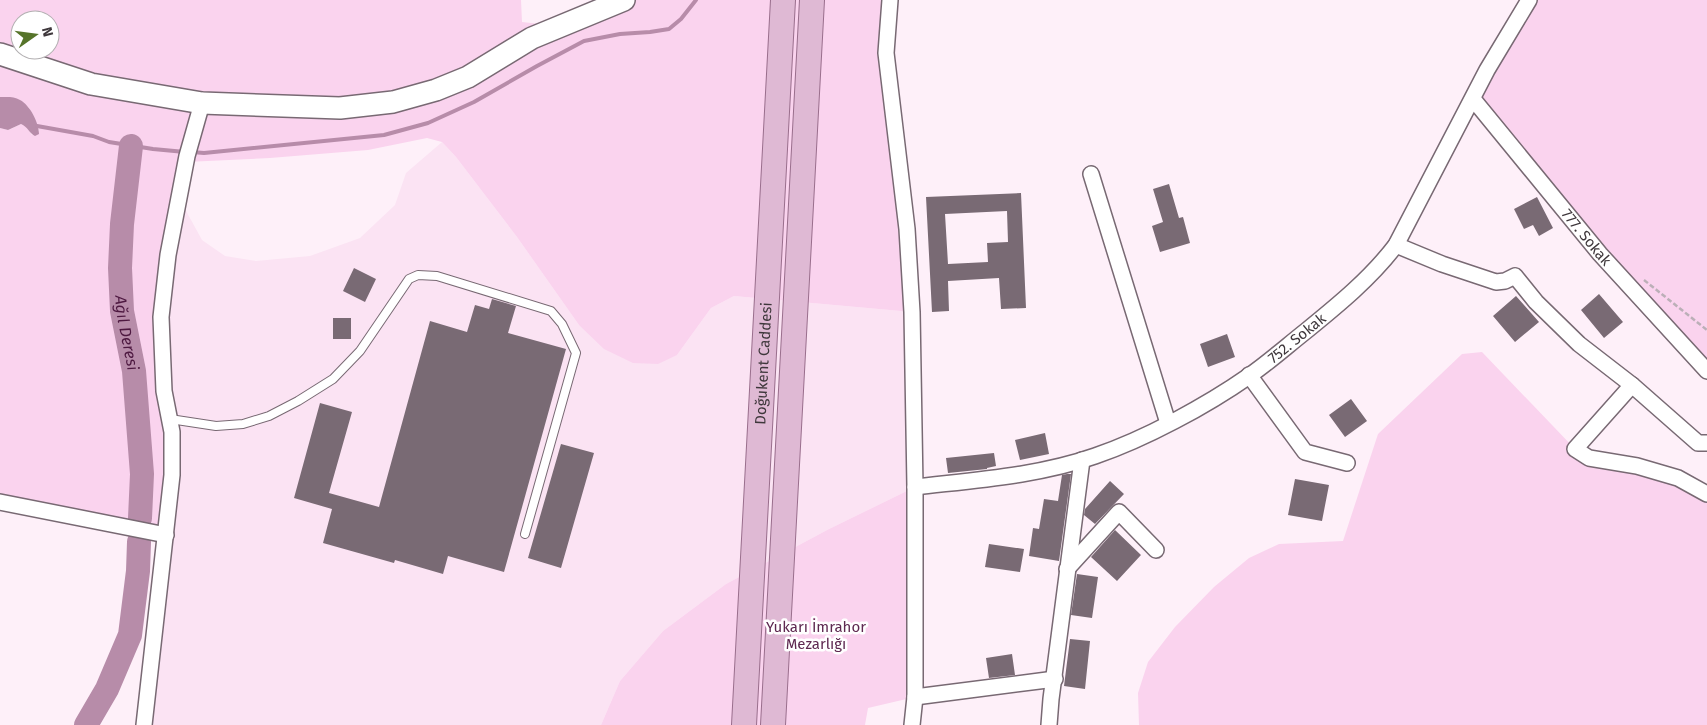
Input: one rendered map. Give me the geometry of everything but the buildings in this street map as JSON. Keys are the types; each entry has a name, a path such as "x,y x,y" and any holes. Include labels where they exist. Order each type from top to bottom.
{"main road":[{"name":"Doğukent Caddesi","path":"744,725 783,0"},
{"name":"Doğukent Caddesi","path":"773,725 812,0"}],"street":[{"path":"0,54 91,84 202,103 340,108 393,102 436,90 468,77 532,38 624,0"},
{"path":"890,0 886,53 908,238 912,312 915,487 915,697 912,725"},
{"name":"752. Sokak","path":"915,487 1016,475 1082,460 1119,446 1168,423 1250,376 1358,287 1380,266 1396,244 1487,70 1529,0"},
{"name":"777. Sokak","path":"1473,99 1600,254 1707,371"},
{"path":"144,725 172,475 172,432 164,391 161,317 168,255 187,156 202,103"},
{"path":"1091,174 1168,423"},
{"path":"1396,244 1442,264 1496,282 1505,281 1515,276 1536,302 1579,344 1632,385 1698,443 1707,443"},
{"path":"1250,376 1305,452 1347,463"},
{"path":"1632,385 1575,449 1589,458 1637,466 1678,478 1707,494"},
{"path":"1049,725 1082,460"},
{"path":"0,502 166,535"},
{"path":"1067,570 1119,512 1156,550"},
{"path":"915,697 1055,679"}],"lane":[{"path":"170,419 216,426 243,424 269,416 298,401 333,379 360,352 409,278 418,275 436,276 551,311 562,324 576,353 525,534"}],"path":[{"path":"1642,279 1707,330"}],"shaded area":[{"path":"0,97 15,98 24,102 33,115 39,134 35,136 21,124 8,130 0,128"},
{"path":"442,142 456,157 517,237 579,325 677,355 711,308 734,296 912,312 915,487 829,529 726,584 663,631 620,681 601,725 144,725 166,535 161,317 179,198 202,240 225,256 256,261 310,256 360,238 395,205 406,173"}],"green space":[{"path":"0,0 521,0 522,22 558,26 624,0 890,0 912,312 734,296 711,308 677,355 658,364 633,363 604,349 579,325 517,237 456,157 442,142 427,138 368,150 270,158 186,162 168,255 164,391 166,535 0,503 0,128 8,130 21,124 26,126 32,135 39,131 34,116 27,105 16,99 0,97"},
{"path":"1529,0 1707,0 1707,371 1477,97"},
{"path":"1482,352 1575,449 1707,494 1707,725 1139,725 1138,693 1148,662 1175,627 1214,587 1249,558 1279,544 1343,541 1378,434 1462,354"},
{"name":"Yukarı İmrahor Mezarlığı","path":"915,487 915,697 868,708 865,725 601,725 620,681 663,631 726,584 829,529"}],"waterway":[{"path":"192,152 204,153 384,135 428,123 474,102 584,41 620,34 669,29 681,19 696,0"},
{"path":"37,126 93,136 109,142 185,152"},
{"name":"Ağıl Deresi","path":"131,146 122,224 120,268 122,311 134,371 142,474 140,518"},
{"name":"Ağıl Deresi","path":"86,725 107,689 130,635 138,571 139,542"}]}
